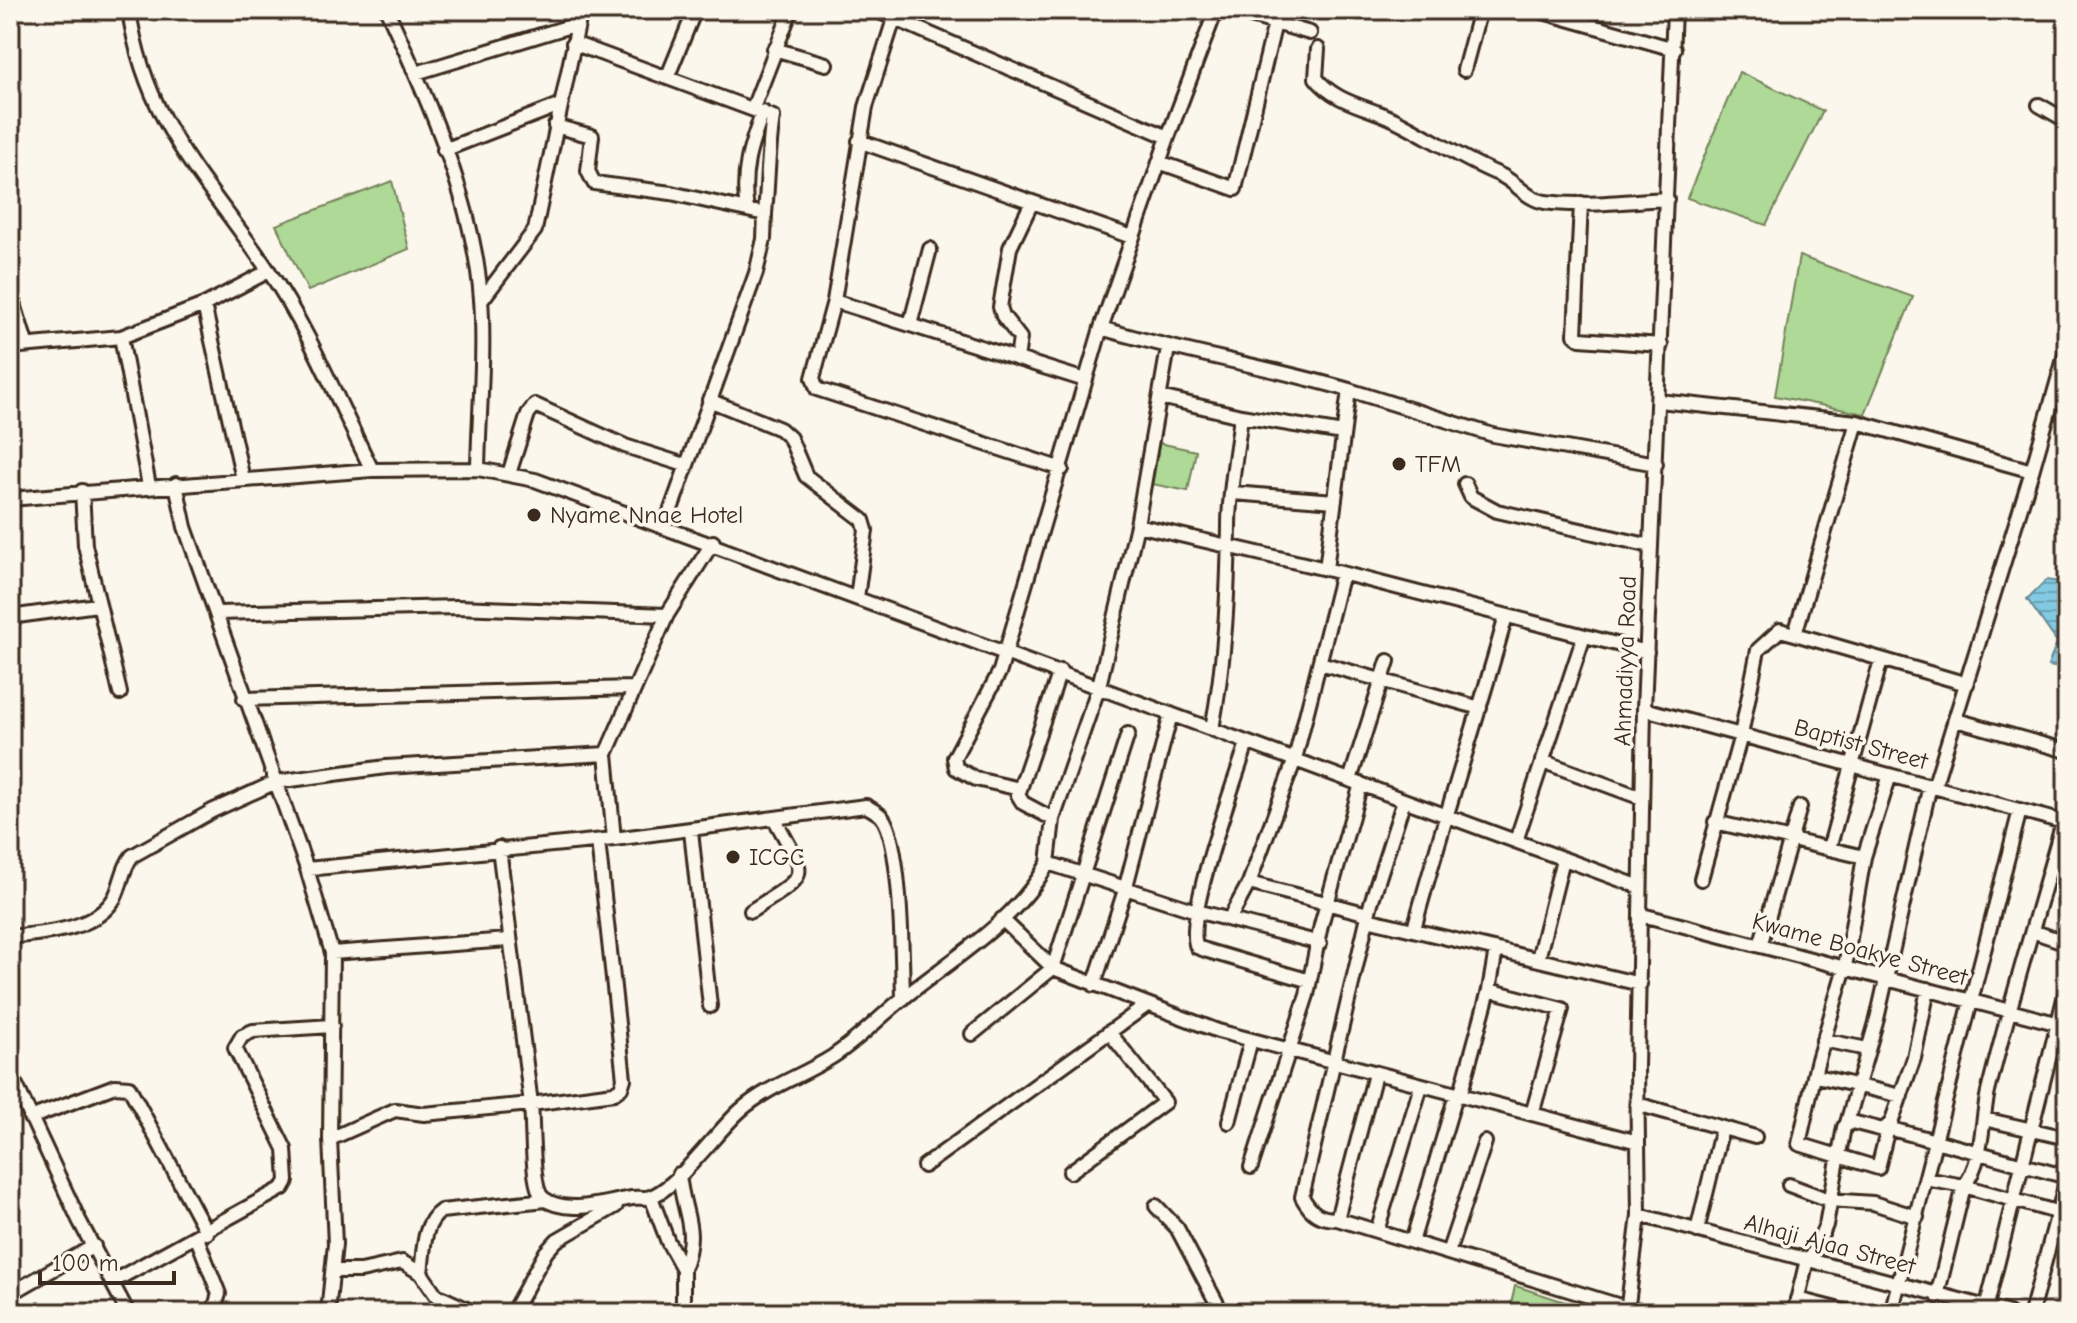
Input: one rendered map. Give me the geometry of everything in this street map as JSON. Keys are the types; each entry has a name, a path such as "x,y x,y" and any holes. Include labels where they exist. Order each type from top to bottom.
{"street":[{"path":"129,10 146,83 168,129 192,169 269,271 372,470"},
{"path":"387,10 416,73 471,233 481,301 478,469"},
{"path":"481,301 540,218 555,126 581,10"},
{"path":"667,78 695,10"},
{"path":"747,210 744,189 746,157 774,49 791,10"},
{"path":"875,10 1168,137"},
{"path":"1020,789 976,779 953,764 978,708 996,680 1062,469 1101,328 1216,10"},
{"path":"1230,10 1310,33"},
{"path":"1464,70 1480,10"},
{"path":"1536,10 1674,49"},
{"name":"Ahmadiyya Road","path":"1627,1311 1639,1215 1637,1104 1644,709 1674,10"},
{"path":"894,19 866,107 834,301 813,378 817,389 1062,469"},
{"path":"1159,162 1235,189 1275,23"},
{"path":"416,73 577,24"},
{"path":"573,43 773,117 766,161 769,188 764,239 756,273 665,526"},
{"path":"774,49 826,64"},
{"path":"1318,49 1313,71 1316,78 1338,98 1401,122 1476,167 1503,176 1532,198 1544,202 1581,203 1667,199"},
{"path":"444,150 560,105"},
{"path":"2039,105 2067,121"},
{"path":"555,126 592,136 588,171 594,183 671,193 765,214"},
{"path":"859,141 1132,237"},
{"path":"1017,359 1020,338 1000,312 1000,307 1010,248 1032,202"},
{"path":"1581,203 1575,335 1580,339 1661,345"},
{"path":"910,325 930,249"},
{"path":"10,347 26,343 121,337 204,305 269,271"},
{"path":"10,291 26,343"},
{"path":"834,301 1085,380"},
{"path":"204,305 243,479"},
{"path":"1101,328 1168,348 1275,369 1493,435 1656,464"},
{"path":"121,337 149,486"},
{"path":"421,1273 427,1230 434,1216 441,1211 546,1200 606,1206 651,1197 679,1174 738,1112 758,1096 842,1051 1002,919 1036,885 1048,863 1053,819 1099,686 1137,525 1168,348"},
{"path":"1794,1313 1808,1261 1826,1225 1838,1156 1886,978 1932,786 1956,720 2067,348"},
{"path":"1326,569 1349,390"},
{"path":"1160,397 1241,416 1343,433"},
{"path":"709,400 780,429 790,438 806,476 863,520 866,530 857,598"},
{"path":"1659,401 1857,422 2032,471"},
{"path":"509,474 528,414 532,407 539,404 625,446 685,465"},
{"path":"1212,729 1224,665 1231,547 1229,527 1241,416"},
{"path":"1795,634 1857,422"},
{"path":"10,499 372,470 478,469 509,474 578,493 713,542 1640,887"},
{"path":"176,484 185,527 307,869 332,953 330,1139 335,1244 328,1313"},
{"path":"1465,484 1471,497 1497,511 1651,546"},
{"path":"82,491 85,545 120,693"},
{"path":"1233,493 1335,501"},
{"path":"1137,525 1326,569 1647,652"},
{"path":"614,839 606,754 632,688 667,615 713,542"},
{"path":"1230,918 1249,883 1295,759 1342,573"},
{"path":"10,617 97,605"},
{"path":"218,613 457,607 667,615"},
{"path":"1414,929 1444,814 1480,708 1506,616"},
{"path":"1701,879 1741,735 1758,650 1780,630 1967,684"},
{"path":"1516,841 1584,636"},
{"path":"1829,849 1881,660"},
{"path":"1251,1167 1310,981 1356,782 1388,661"},
{"path":"1320,663 1480,708"},
{"path":"1053,819 1023,803 1018,795 1060,671"},
{"path":"244,699 466,690 632,688"},
{"name":"Baptist Street","path":"1644,709 2065,822"},
{"path":"1094,985 1125,890 1171,714"},
{"path":"1956,720 2067,751"},
{"path":"972,1034 1053,968 1128,734"},
{"path":"1247,743 1196,911 1193,938 1197,947 1310,981"},
{"path":"10,937 69,928 97,914 112,901 125,865 132,856 212,811 276,782 386,767 606,754"},
{"path":"1542,761 1642,798"},
{"path":"1890,775 1864,857 1845,967 1823,1040 1799,1144 1878,1168 1888,1128 1914,1058 1928,989"},
{"path":"1404,800 1368,917 1302,1197 1316,1216 1377,1231 1627,1311"},
{"path":"307,869 691,831 866,806 883,818 891,843 901,927 903,999"},
{"path":"1760,946 1800,807"},
{"path":"1891,1313 2020,810"},
{"path":"751,911 795,883 799,873 797,857 774,818"},
{"path":"1715,822 1864,857"},
{"path":"1937,1296 1964,1186 1978,1152 2032,931 2065,822"},
{"path":"691,831 710,1006"},
{"path":"330,1139 395,1110 424,1114 614,1093 624,1079 598,841"},
{"path":"499,848 508,940 531,1104 536,1167 534,1181 546,1200"},
{"path":"1538,959 1563,859"},
{"path":"1048,863 1196,911 1320,943"},
{"path":"1249,883 1414,929 1640,984"},
{"name":"Kwame Boakye Street","path":"1642,915 2062,1025"},
{"path":"1002,919 1053,968 1147,1005 1251,1040 1638,1142"},
{"path":"2032,931 2067,943"},
{"path":"332,953 508,940"},
{"path":"1412,1242 1489,990 1496,950"},
{"path":"1986,1310 2031,1130 2062,1025 2067,987"},
{"path":"1489,990 1562,1009 1532,1114"},
{"path":"924,1166 1147,1005"},
{"path":"112,1282 202,1236 275,1193 287,1181 285,1149 245,1075 235,1048 242,1036 253,1031 332,1026"},
{"path":"1070,1172 1165,1102 1109,1032"},
{"path":"1229,1122 1251,1040"},
{"path":"1823,1040 1867,1049"},
{"path":"10,1072 128,1313"},
{"path":"1337,1219 1375,1074"},
{"path":"1817,1076 1901,1096"},
{"path":"30,1118 115,1086 129,1087 202,1236 219,1294 213,1313"},
{"path":"1377,1231 1421,1086"},
{"path":"1637,1104 1755,1137"},
{"path":"1984,1119 2067,1138"},
{"path":"1847,1123 1888,1128 2067,1178 2062,1214 2031,1313"},
{"path":"1697,1231 1722,1128"},
{"path":"1448,1253 1485,1142"},
{"path":"679,1174 682,1205 693,1234 683,1269 683,1313"},
{"path":"1926,1179 1964,1186 2062,1214"},
{"path":"1789,1185 1829,1200 1873,1203 1917,1217"},
{"path":"651,1197 668,1242 683,1269"},
{"path":"512,1313 546,1252 557,1240 625,1200"},
{"path":"1156,1206 1177,1228 1223,1311"},
{"name":"Alhaji Ajaa Street","path":"1639,1215 1899,1287 2009,1313"},
{"path":"10,1294 94,1246"},
{"path":"333,1271 361,1271 402,1262 421,1273 436,1295 475,1313"},
{"path":"1797,1299 1852,1313"}],"green space":[{"path":"1739,72 1823,111 1766,225 1687,198"},
{"path":"392,181 409,249 308,291 276,225"},
{"path":"1799,256 1913,297 1865,414 1775,396"},
{"path":"1159,443 1196,451 1188,491 1152,484"},
{"path":"1516,1286 1599,1313 1509,1313"}],"water":[{"path":"2046,580 2067,583 2066,669 2048,666 2057,642 2027,599"}],"place":[{"name":"TFM","path":"1399,464"},
{"name":"Nyame Nnae Hotel","path":"534,515"},
{"name":"ICGC","path":"733,857"}]}
